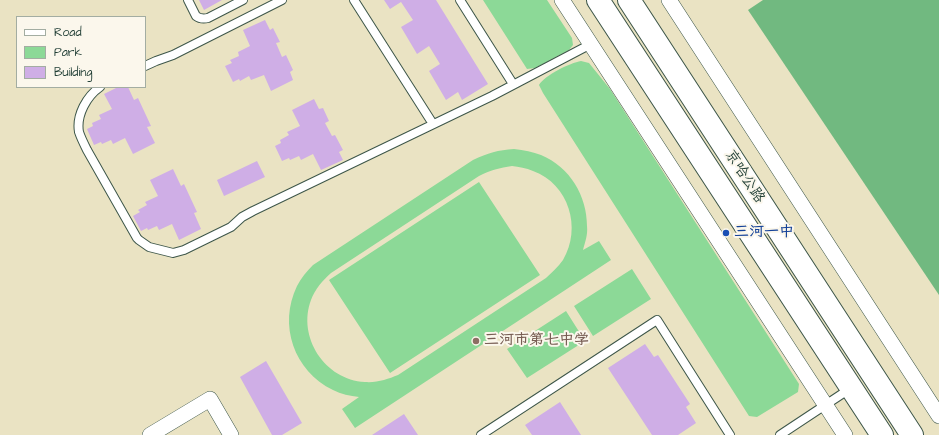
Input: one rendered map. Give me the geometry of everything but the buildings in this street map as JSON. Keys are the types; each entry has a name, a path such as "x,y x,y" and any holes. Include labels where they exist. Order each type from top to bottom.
{"highway":[{"name":"京哈公路","path":"598,0 882,435"},
{"name":"京哈公路","path":"629,0 912,435"}],"street":[{"path":"562,0 845,435"},
{"path":"669,0 939,416"},
{"path":"150,435 210,399 231,435"}],"lane":[{"path":"188,0 196,16 204,19 243,0"},
{"path":"146,66 173,56 282,0"},
{"path":"354,0 433,124"},
{"path":"460,0 513,84"},
{"path":"99,88 84,106 79,120 79,132 86,150 137,238 149,246 173,252 184,250 231,227 252,211 433,124 591,44"},
{"path":"481,435 657,320 730,435"},
{"path":"780,435 851,388"}],"green space":[{"path":"483,0 547,0 572,38 573,45 569,50 535,68 527,69"},
{"path":"763,0 939,0 939,295 748,10"},
{"path":"581,61 589,63 610,89 799,384 798,392 757,417 749,416 539,85 547,77 558,70"},
{"path":"508,149 532,152 541,155 551,160 568,175 575,184 584,204 587,232 583,250 599,241 611,260 355,428 342,409 359,397 339,393 319,382 299,359 293,346 289,316 291,301 297,286 313,265 473,160 483,155","holes":["512,166 530,170 545,177 556,186 569,208 571,221 569,248 563,260 557,267 546,278 398,375 378,381 365,382 338,374 327,365 311,342 308,328 308,314 311,300 317,288 325,279 331,273 479,176 487,172"]},
{"path":"479,182 540,275 390,373 329,280"},
{"path":"632,269 651,299 593,336 574,306"},
{"path":"566,311 585,341 527,378 507,349"}],"place":[{"name":"三河一中","path":"726,233"},
{"name":"三河市第七中学","path":"476,341"}]}
